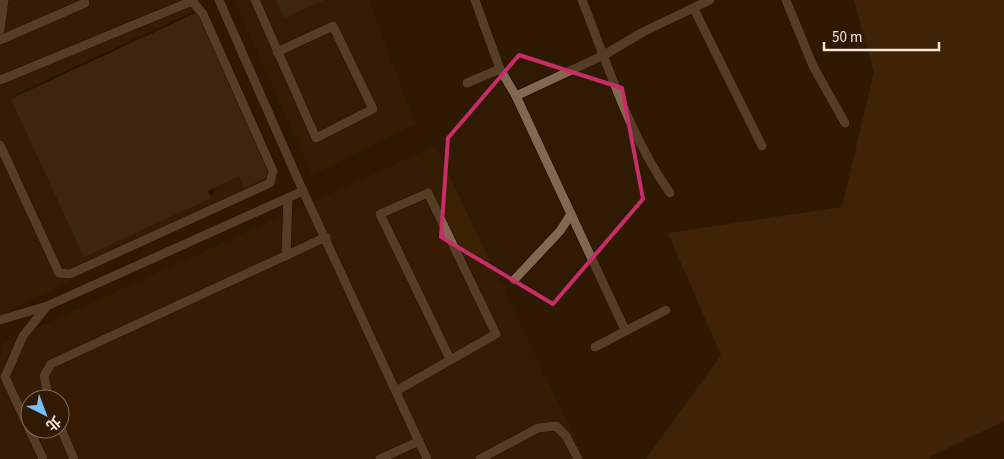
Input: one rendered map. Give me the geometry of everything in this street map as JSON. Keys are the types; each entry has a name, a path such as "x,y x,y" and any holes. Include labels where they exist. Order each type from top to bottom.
{"lane":[{"path":"0,30 4,0"},
{"path":"219,0 303,191 326,237 427,459"},
{"path":"255,0 316,138 374,108 333,26 278,52"},
{"path":"475,0 500,68 516,96 625,330"},
{"path":"582,0 614,84 650,163 670,192"},
{"path":"516,96 604,55 643,32 710,0"},
{"path":"786,0 813,66 845,123"},
{"path":"0,80 192,1 203,14 273,171 270,184 70,274 59,273 0,146"},
{"path":"0,40 85,3"},
{"path":"694,9 762,146"},
{"path":"467,83 500,68"},
{"path":"0,320 47,306 303,191"},
{"path":"396,391 496,334 428,193 380,214 450,360"},
{"path":"286,256 288,198"},
{"path":"514,280 560,231 571,214"},
{"path":"47,389 44,376 51,364 326,237"},
{"path":"43,459 5,377 23,336 47,306"},
{"path":"595,347 666,310"},
{"path":"480,459 538,428 556,426 566,436 578,459"},
{"path":"66,439 74,459"},
{"path":"380,459 419,441"}],"highlighted area":[{"path":"519,55 622,88 643,199 553,304 441,237 448,138"}],"shaded area":[{"path":"0,0 201,0 279,182 0,314"},
{"path":"234,0 369,0 415,124 312,175"},
{"path":"854,0 1004,0 1004,421 931,456 930,459 646,459 721,355 668,233 842,207 874,72"},
{"path":"435,146 585,459 0,459 0,358 4,343"}],"building":[{"path":"276,0 324,0 284,18"},
{"path":"200,11 274,174 244,188 239,176 207,191 211,198 84,257 11,99"}]}
